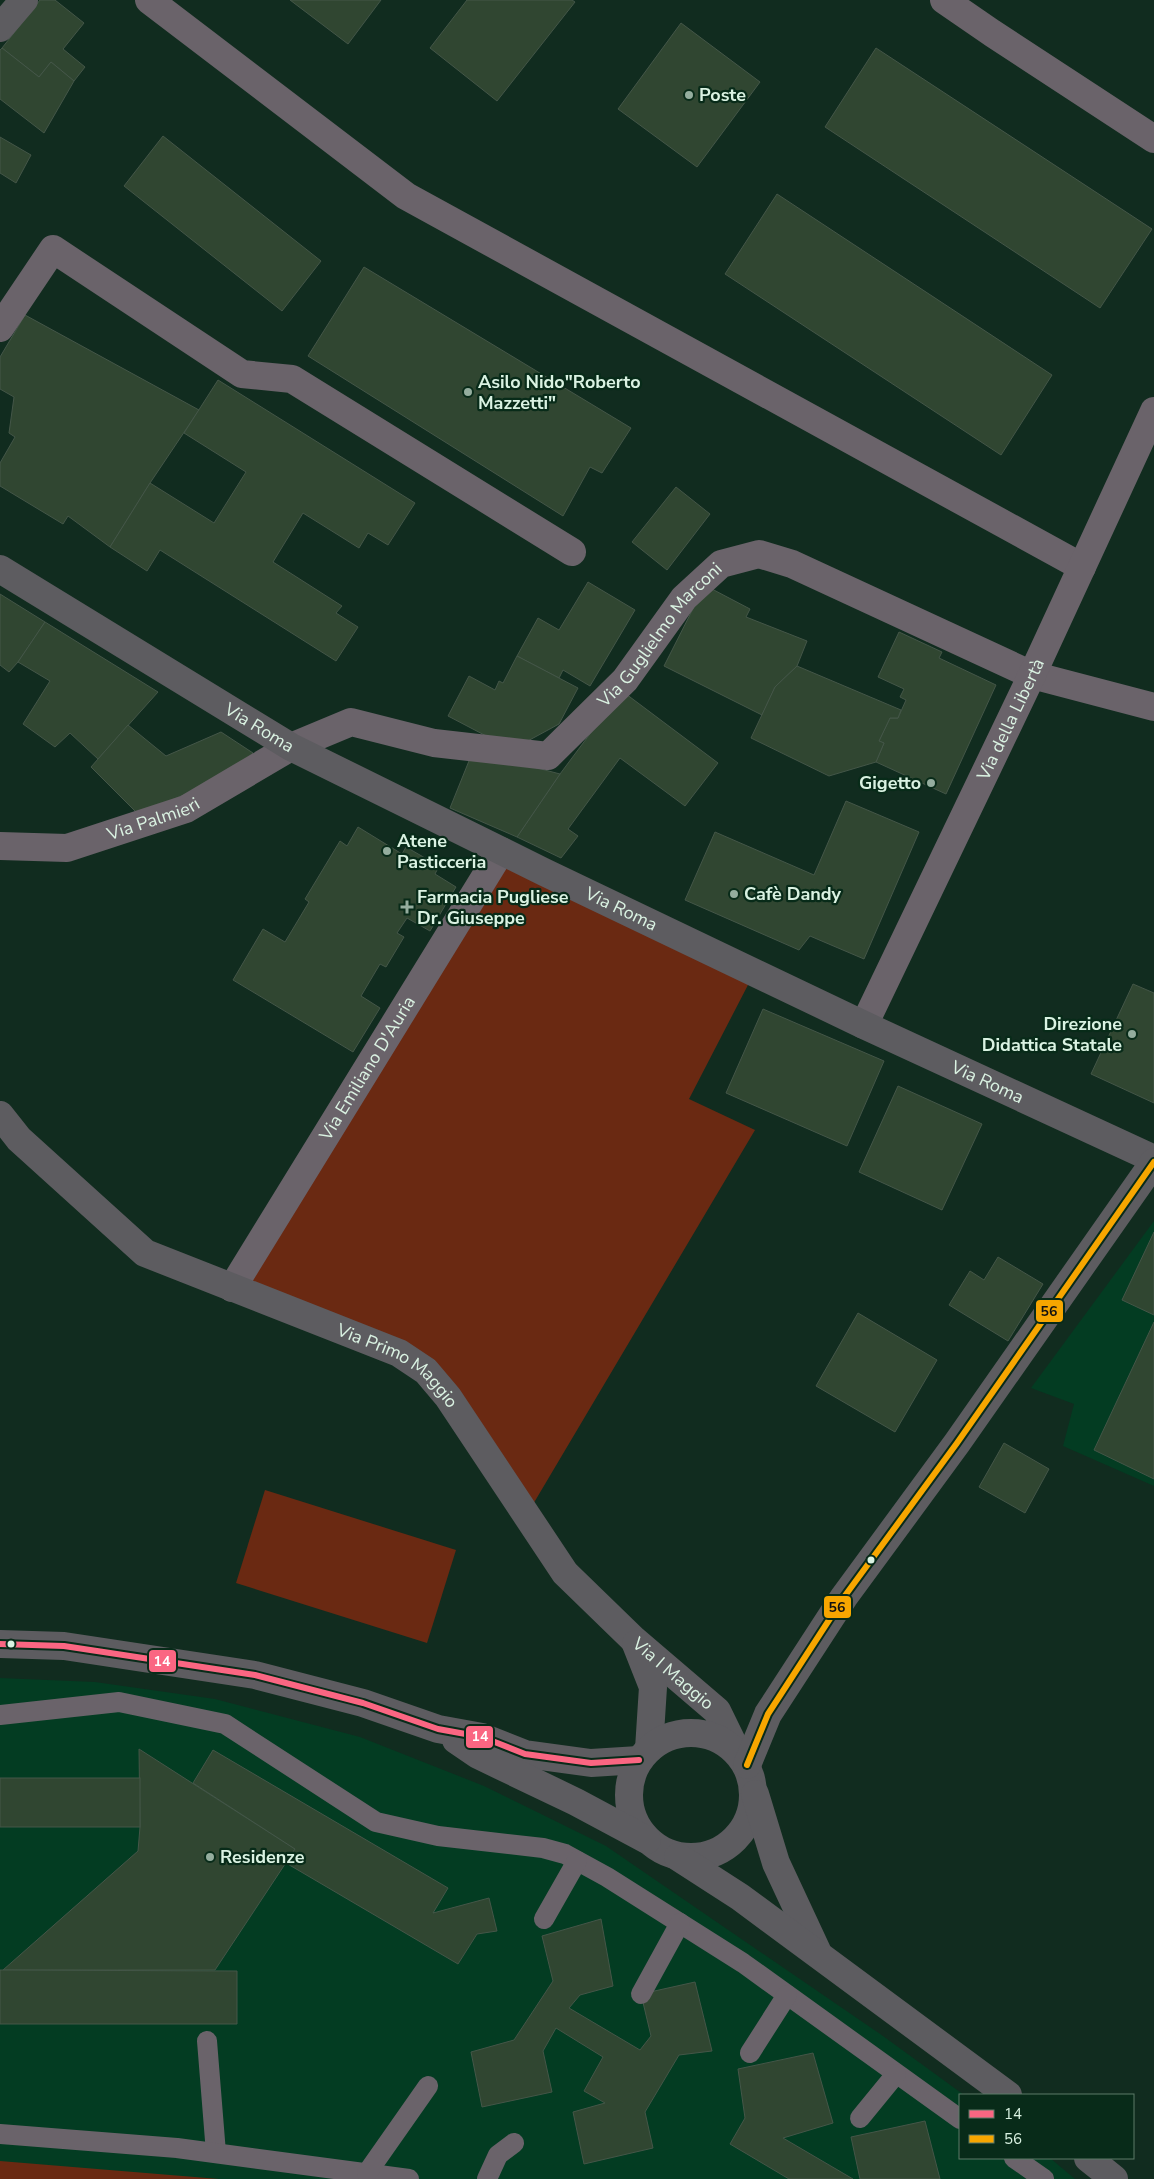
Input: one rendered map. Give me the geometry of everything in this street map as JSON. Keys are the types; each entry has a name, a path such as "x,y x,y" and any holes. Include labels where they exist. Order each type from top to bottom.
{"street":[{"path":"0,28 24,0"},
{"path":"149,0 406,196 1082,566"},
{"path":"944,0 1154,139"},
{"path":"0,328 53,249 242,374 292,379 572,552"},
{"name":"Via della Libertà","path":"864,1025 1032,675 1154,411"},
{"name":"Via Guglielmo Marconi","path":"291,747 351,722 434,743 548,756 625,680 684,598 721,564 759,554 792,564 1032,675"},
{"name":"Via Roma","path":"0,569 291,747 501,851 864,1025 1154,1160"},
{"path":"1032,675 1154,707"},
{"name":"Via Palmieri","path":"0,846 67,848 186,809 291,747"},
{"name":"Via Emiliano D'Auria","path":"232,1288 501,851"},
{"name":"Via Primo Maggio","path":"0,1115 19,1139 145,1253 399,1353 426,1371 448,1397 565,1573 634,1640"},
{"path":"742,1758 768,1714 844,1597 957,1443 1154,1160"},
{"name":"Via I Maggio","path":"634,1640 717,1710 742,1758"},
{"name":"Via I Maggio","path":"634,1640 653,1687 644,1754"},
{"path":"0,1644 64,1646 255,1675 363,1703 438,1728 482,1737 525,1754 591,1762 644,1754"},
{"path":"438,1728 478,1755 576,1802 647,1840 740,1896 1007,2094"},
{"path":"647,1840 631,1813 630,1780 644,1754 660,1740 690,1731 705,1733 725,1741 742,1758 776,1863 817,1953"},
{"path":"678,1857 701,1858 730,1844 748,1823 754,1794"},
{"path":"1089,2159 1114,2179"}],"lane":[{"path":"0,1715 120,1702 225,1724 376,1822 438,1836 543,1848 565,1854 607,1877 743,1963 959,2118"},
{"path":"544,1919 577,1861"},
{"path":"642,1994 680,1923"},
{"path":"750,2053 787,1995"},
{"path":"207,2040 216,2152"},
{"path":"860,2118 896,2074"},
{"path":"367,2173 428,2086"},
{"path":"0,2134 216,2152 408,2179"},
{"path":"487,2179 498,2155 514,2143"},
{"path":"1015,2159 1044,2179"}],"shaded area":[{"path":"482,856 749,983 689,1099 755,1130 532,1506 447,1375 227,1280"},
{"path":"1154,1221 1154,1486 1063,1446 1074,1404 1031,1388"},
{"path":"265,1490 456,1550 427,1643 236,1583"},
{"path":"0,1678 95,1682 215,1699 360,1737 484,1786 606,1846 883,2036 963,2094 959,2094 959,2159 1051,2159 1075,2179 0,2179"},
{"path":"0,2161 219,2179 0,2179"}],"building":[{"path":"40,0 55,0 84,23 63,49 85,67 74,81 51,62 39,77 2,48"},
{"path":"290,0 381,0 348,44"},
{"path":"467,0 572,0 575,2 497,101 430,48"},
{"name":"Poste","path":"681,23 760,82 697,167 618,109"},
{"path":"2,48 39,77 51,62 74,81 44,133 0,99 0,50"},
{"path":"876,48 1152,229 1100,308 825,127"},
{"path":"163,136 321,261 282,311 124,186"},
{"path":"0,137 31,155 16,183 0,173"},
{"path":"777,194 1052,375 1001,455 725,274"},
{"name":"Asilo Nido\"Roberto Mazzetti\"","path":"364,267 631,428 602,473 590,467 563,516 308,356"},
{"path":"25,315 199,410 110,547 68,516 63,524 0,486 0,463 15,437 9,433 14,397 0,389 0,357"},
{"path":"218,380 415,503 388,545 368,533 359,548 303,513 273,562 342,606 336,613 358,627 336,661 160,550 147,571 110,547 150,483 214,523 246,472 184,433"},
{"path":"676,487 710,514 667,570 632,542"},
{"path":"588,582 635,610 590,686 563,670 559,678 517,656 538,618 559,630"},
{"path":"710,588 750,609 746,617 807,641 797,666 775,687 762,715 664,666 702,591"},
{"path":"0,594 45,622 9,672 0,665"},
{"path":"45,622 158,692 98,759 70,733 55,747 23,724 50,681 18,662"},
{"path":"899,632 942,652 939,658 996,685 946,794 876,762 884,743 879,741 890,718 898,718 906,700 900,697 904,689 878,677"},
{"path":"517,656 578,688 559,724 524,743 492,739 448,716 469,676 495,690 499,681 503,683"},
{"path":"797,666 901,710 898,718 890,718 879,741 884,743 876,762 829,776 751,738 775,687"},
{"path":"622,691 718,763 685,806 620,758 568,829 578,836 561,858 517,837 560,774"},
{"path":"128,725 166,756 221,732 253,753 224,778 137,813 91,767"},
{"path":"473,751 560,774 517,837 450,808"},
{"path":"846,801 919,832 864,959 810,936 799,950 685,900 715,832 814,875"},
{"path":"358,827 402,854 406,847 439,866 435,874 456,887 430,931 407,918 397,933 404,937 386,967 380,964 361,996 380,1008 353,1052 233,980 263,929 285,942 309,902 305,899 340,841 347,846"},
{"name":"Direzione Didattica Statale","path":"1133,984 1154,993 1154,1103 1091,1074"},
{"path":"763,1009 884,1061 847,1146 726,1093"},
{"path":"898,1086 982,1124 942,1210 859,1172"},
{"path":"1154,1232 1154,1315 1122,1300"},
{"path":"998,1257 1043,1284 1008,1341 949,1305 970,1271 984,1280"},
{"path":"858,1313 937,1360 895,1432 816,1386"},
{"path":"1154,1322 1154,1479 1094,1450"},
{"path":"1004,1443 1049,1469 1025,1513 979,1487"},
{"name":"Residenze","path":"139,1749 295,1849 215,1970 3,1970 138,1851 140,1827"},
{"name":"Residenze","path":"213,1750 448,1888 433,1913 489,1898 497,1931 477,1934 458,1964 286,1863 295,1849 193,1783"},
{"path":"0,1778 140,1778 140,1827 0,1827"},
{"path":"601,1919 613,1986 580,1995 569,2008 640,2050 651,2036 641,1994 695,1982 712,2051 679,2055 645,2112 653,2148 584,2164 573,2112 605,2103 584,2091 603,2057 556,2028 543,2051 552,2092 482,2107 471,2052 514,2040 553,1981 542,1936"},
{"path":"0,1970 237,1971 237,2024 0,2024"},
{"path":"813,2053 833,2123 783,2138 853,2179 789,2179 730,2144 745,2118 738,2069"},
{"path":"925,2121 940,2179 860,2179 851,2137"}],"transit line":[{"name":"56","path":"747,1765 768,1714 844,1597 957,1443 1154,1162"},
{"name":"14","path":"0,1644 64,1646 255,1675 363,1703 438,1729 482,1737 525,1754 591,1763 639,1760"}],"place":[{"name":"Poste","path":"689,95"},
{"name":"Asilo Nido\"Roberto Mazzetti\"","path":"468,392"},
{"name":"Gigetto","path":"931,783"},
{"name":"Atene Pasticceria","path":"387,851"},
{"name":"Cafè Dandy","path":"734,894"},
{"name":"Farmacia Pugliese Dr. Giuseppe","path":"407,907"},
{"name":"Direzione Didattica Statale","path":"1132,1034"},
{"name":"Residenze","path":"210,1857"}]}
